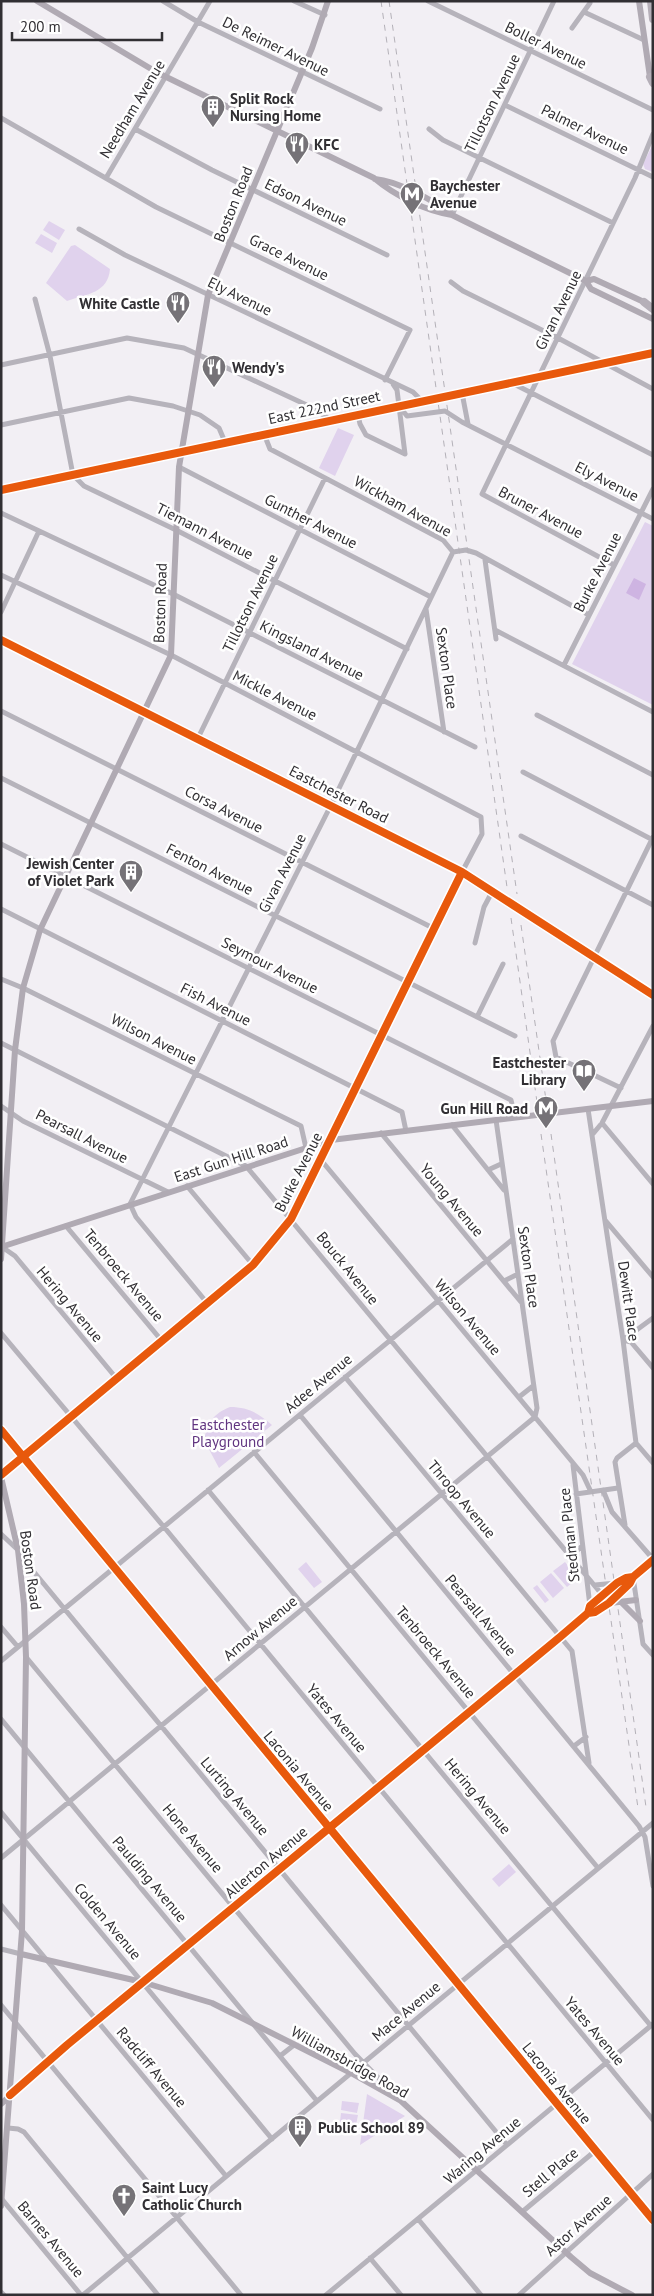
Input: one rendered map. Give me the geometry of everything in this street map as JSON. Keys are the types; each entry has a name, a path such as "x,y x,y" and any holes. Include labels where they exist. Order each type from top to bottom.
{"highway":[{"path":"651,1 653,19"},
{"path":"644,302 653,309"}],"main road":[{"path":"37,1 166,77 374,178 384,187 406,198 438,213 452,215 586,281 591,289 653,319"},
{"name":"Boston Road","path":"1,1259 4,1171 11,1112 15,1050 23,988 40,930 171,655 180,452 208,295 277,131 328,1"},
{"path":"638,1 652,80"},
{"path":"586,281 594,279 644,302"},
{"name":"Eastchester Road","path":"144,712 462,872 653,995"},
{"name":"Burke Avenue","path":"1,1476 253,1265 291,1219 322,1160 462,872"},
{"name":"East Gun Hill Road","path":"2,1247 246,1166 331,1140 653,1101"},
{"name":"Boston Road","path":"1,1476 18,1550 26,1641 21,1954 1,2206"},
{"name":"Allerton Avenue","path":"589,1610 595,1612 609,1603 630,1584 633,1577 653,1560"},
{"name":"Allerton Avenue","path":"1,2104 48,2061 142,1982 560,1637 617,1583 626,1578 633,1577"},
{"path":"609,1603 636,1600"},
{"path":"621,1602 640,1621"},
{"name":"Williamsbridge Road","path":"21,1954 142,1982 212,2003 351,2073 400,2101 566,2253 590,2272 632,2295"}],"street":[{"name":"De Reimer Avenue","path":"163,1 198,22 380,109"},
{"name":"Needham Avenue","path":"1,118 106,178 210,1"},
{"path":"294,1 324,15"},
{"name":"Boller Avenue","path":"428,1 653,110"},
{"name":"Tillotson Avenue","path":"452,215 554,1"},
{"path":"572,28 590,3"},
{"path":"584,12 644,40"},
{"path":"652,80 653,90"},
{"name":"Palmer Avenue","path":"506,105 653,177"},
{"name":"Edson Avenue","path":"134,129 252,190 387,255"},
{"path":"429,129 442,140 613,223"},
{"name":"Givan Avenue","path":"482,494 586,281 653,134"},
{"name":"Grace Avenue","path":"106,178 156,207 410,330 385,380"},
{"name":"Ely Avenue","path":"79,229 125,255 392,382 417,395 422,401"},
{"path":"451,282 463,291 558,338 653,389"},
{"path":"35,299 50,356 73,475"},
{"path":"644,302 653,303"},
{"path":"1,366 127,338 184,348 311,407 330,420"},
{"name":"East 222nd Street","path":"1,490 653,353"},
{"path":"358,415 360,424 366,434 405,454 397,390 392,382"},
{"path":"511,383 653,455"},
{"path":"462,393 469,424"},
{"path":"1,425 129,398 173,406 213,422 219,428 225,442"},
{"name":"Ely Avenue","path":"399,406 407,416 436,410 445,411 653,518"},
{"name":"Wickham Avenue","path":"264,434 270,449 374,502 443,540 453,552 466,550 476,553 485,560 589,615"},
{"name":"Gunther Avenue","path":"179,467 432,597"},
{"name":"Tiemann Avenue","path":"73,475 84,486 176,530 407,649"},
{"name":"Tillotson Avenue","path":"198,738 325,478"},
{"name":"Burke Avenue","path":"564,665 653,489"},
{"name":"Bruner Avenue","path":"482,494 614,565"},
{"name":"Kingsland Avenue","path":"1,513 250,632 475,747"},
{"path":"1,612 39,531"},
{"name":"Givan Avenue","path":"130,1204 331,805 453,552"},
{"path":"485,560 496,639"},
{"name":"Mickle Avenue","path":"1,575 171,655 481,818"},
{"name":"Sexton Place","path":"426,608 444,732"},
{"path":"495,630 653,712"},
{"name":"Eastchester Road","path":"1,640 144,712"},
{"name":"Corsa Avenue","path":"1,711 435,930"},
{"path":"537,715 653,775"},
{"path":"523,772 652,838 556,1032 553,1048 556,1056 621,1088"},
{"name":"Fenton Avenue","path":"1,778 515,1036"},
{"name":"Burke Avenue","path":"462,872 482,834 481,818"},
{"path":"521,836 653,905"},
{"name":"Seymour Avenue","path":"1,844 510,1100 515,1117"},
{"path":"475,943 484,907 492,892"},
{"name":"Fish Avenue","path":"1,910 402,1112 406,1131"},
{"path":"477,1017 502,964"},
{"name":"Wilson Avenue","path":"1,979 23,988 301,1126 306,1148"},
{"path":"592,1135 602,1123 653,1026"},
{"name":"Bouck Avenue","path":"1,1043 246,1166 609,1603"},
{"name":"Pearsall Avenue","path":"1,1106 40,1129 168,1192"},
{"name":"Dewitt Place","path":"588,1109 623,1340 636,1443"},
{"name":"Sexton Place","path":"496,1120 534,1386 536,1408 534,1417"},
{"path":"602,1123 653,1184"},
{"path":"452,1125 505,1190"},
{"name":"Young Avenue","path":"381,1133 521,1302"},
{"name":"Wilson Avenue","path":"322,1160 583,1475 591,1492"},
{"path":"488,1170 501,1164"},
{"path":"187,1186 253,1265"},
{"path":"130,1204 136,1217 208,1304"},
{"path":"604,1219 653,1277"},
{"name":"Tenbroeck Avenue","path":"66,1226 162,1341"},
{"name":"Adee Avenue","path":"1,1661 513,1239"},
{"name":"Hering Avenue","path":"2,1247 14,1255 117,1379"},
{"path":"504,1282 518,1274"},
{"path":"623,1340 653,1318"},
{"name":"Yates Avenue","path":"1,1333 164,1527 653,2120"},
{"path":"623,1340 631,1342 653,1368"},
{"name":"Throop Avenue","path":"345,1377 560,1637"},
{"path":"518,1397 534,1386"},
{"name":"Pearsall Avenue","path":"300,1415 643,1831"},
{"name":"Arnow Avenue","path":"1,1858 534,1417"},
{"name":"Laconia Avenue","path":"1,1430 653,2220"},
{"path":"625,1525 615,1462 617,1458 636,1443 653,1463"},
{"name":"Tenbroeck Avenue","path":"254,1452 598,1868"},
{"name":"Stedman Place","path":"572,1462 589,1610"},
{"path":"576,1494 618,1488"},
{"name":"Hering Avenue","path":"208,1490 652,2025"},
{"path":"603,1490 612,1512 653,1560"},
{"name":"Lurting Avenue","path":"1,1534 18,1550 64,1609 508,2145"},
{"path":"571,1556 581,1547"},
{"path":"633,1577 644,1644 653,1656"},
{"path":"595,1585 617,1583"},
{"path":"1,1626 18,1647"},
{"path":"560,1637 572,1651 589,1764"},
{"name":"Hone Avenue","path":"26,1657 364,2062 400,2101"},
{"name":"Paulding Avenue","path":"1,1719 317,2101"},
{"path":"574,1746 586,1737"},
{"name":"Colden Avenue","path":"1,1812 272,2139"},
{"name":"Mace Avenue","path":"82,2295 653,1823"},
{"path":"643,1831 651,1861 653,1886"},
{"name":"Radcliff Avenue","path":"1,1905 226,2176"},
{"name":"Williamsbridge Road","path":"1,1949 21,1954"},
{"path":"1,2005 240,2295"},
{"name":"Waring Avenue","path":"326,2295 652,2025"},
{"path":"280,2056 294,2045"},
{"path":"1,2104 8,2114"},
{"path":"8,2128 24,2132 158,2295"},
{"name":"Stell Place","path":"522,2212 595,2151"},
{"name":"Astor Avenue","path":"519,2295 653,2174"},
{"name":"Barnes Avenue","path":"2,2199 82,2295"},
{"path":"418,2219 480,2295"},
{"path":"370,2258 401,2295"},
{"path":"1,2292 4,2295"}],"green space":[{"path":"653,144 653,172 645,169 643,164"},
{"path":"49,221 65,230 59,240 43,230"},
{"path":"41,234 57,243 52,253 35,243"},
{"path":"75,245 110,269 108,277 101,288 67,301 46,283 71,246"},
{"path":"338,428 354,435 335,476 319,468"},
{"path":"645,522 653,526 653,705 572,664"},
{"name":"Eastchester Playground","path":"230,1407 242,1408 252,1412 272,1425 219,1468 204,1440 212,1419"},
{"path":"306,1562 322,1582 314,1588 298,1569"},
{"path":"565,1562 578,1578 567,1587 553,1571"},
{"path":"551,1573 564,1588 553,1598 540,1582"},
{"path":"537,1585 549,1600 545,1603 533,1588"},
{"path":"509,1864 516,1872 499,1887 492,1879"},
{"path":"367,2094 405,2116 360,2145"},
{"path":"342,2101 359,2103 357,2113 341,2110"},
{"path":"341,2113 358,2115 356,2125 340,2122"}],"shaded area":[{"path":"634,578 646,584 639,600 626,593"}],"railway":[{"path":"381,1 507,887"},
{"path":"389,1 517,894"},
{"path":"511,918 537,1102"},
{"path":"521,925 546,1100"},
{"path":"541,1134 638,1808"},
{"path":"551,1134 646,1807"}],"cycle path":[{"path":"1,490 653,353"},
{"path":"1,640 462,872 653,995"},
{"path":"1,1475 253,1265 291,1219 462,872"},
{"path":"1,1430 653,2220"},
{"path":"588,1613 595,1612 609,1603 630,1583 633,1577 653,1560"},
{"path":"10,2095 67,2045 560,1637 588,1613 590,1606 617,1583 626,1578 633,1577"}],"place":[{"name":"Split Rock Nursing Home","path":"213,128"},
{"name":"KFC","path":"297,165"},
{"name":"Baychester Avenue","path":"412,215"},
{"name":"White Castle","path":"178,324"},
{"name":"Wendy's","path":"214,388"},
{"name":"Jewish Center of Violet Park","path":"131,893"},
{"name":"Eastchester Library","path":"584,1092"},
{"name":"Gun Hill Road","path":"546,1129"},
{"name":"Public School 89","path":"300,2148"},
{"name":"Saint Lucy Catholic Church","path":"124,2217"}]}
